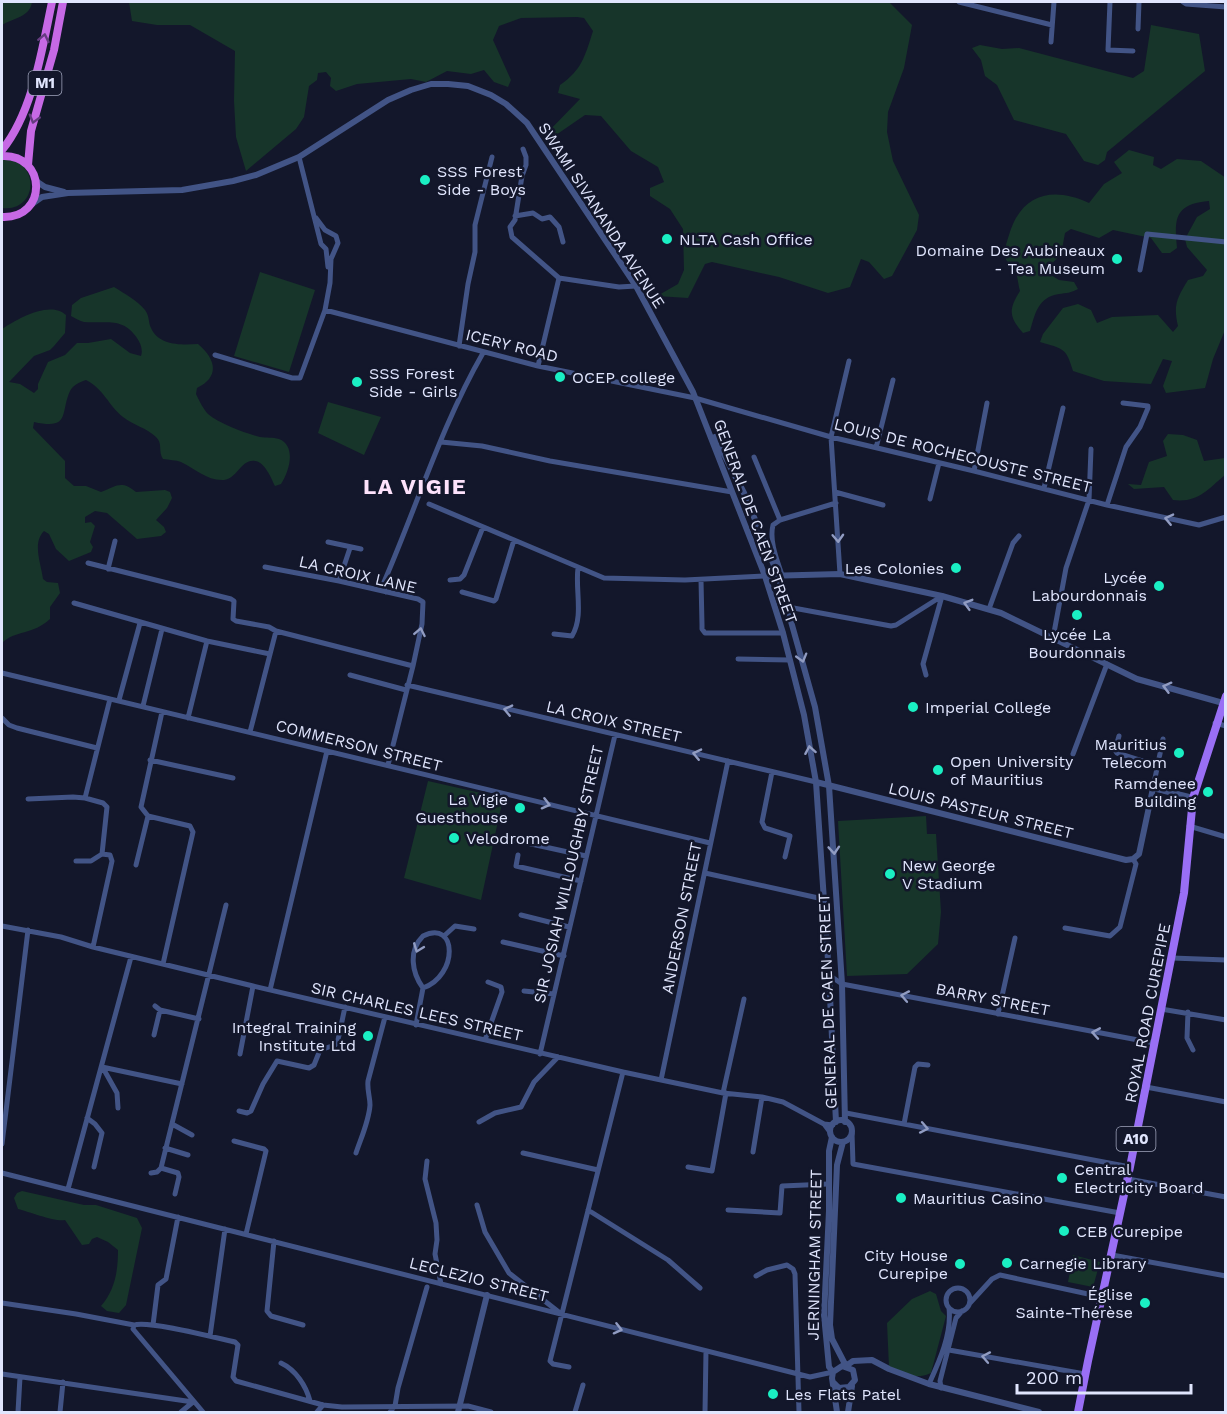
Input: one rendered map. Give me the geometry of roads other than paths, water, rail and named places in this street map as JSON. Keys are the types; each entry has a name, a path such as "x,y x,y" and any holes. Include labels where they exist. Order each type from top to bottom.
{"highway":[{"name":"M1","path":"2,150 22,117 40,58 52,2"},
{"name":"M1","path":"28,165 31,130 54,50 63,2"},
{"path":"2,156 13,157 28,165 36,181 34,199 30,207 17,216 6,217 2,226"}],"main road":[{"name":"A10","path":"1189,826 1193,798 1224,699"},
{"name":"ROYAL ROAD CUREPIPE","path":"1078,1413 1172,958 1188,865 1189,826"}],"street":[{"path":"959,2 1052,24"},
{"path":"1051,42 1054,2"},
{"path":"1110,2 1108,50 1133,51"},
{"path":"1138,29 1139,2"},
{"path":"1183,2 1226,7"},
{"name":"SWAMI SIVANANDA AVENUE","path":"68,193 182,190 256,175 299,157 369,112 411,90 431,84 468,87 491,95 506,104 527,123 636,286 700,410"},
{"path":"523,149 526,165 515,216 510,226 512,237 559,278 619,287 636,286"},
{"path":"459,346 475,252 475,225 492,156"},
{"path":"299,157 321,244 326,249 329,274"},
{"path":"36,181 45,187 68,193"},
{"path":"30,207 42,197 68,193"},
{"path":"515,216 533,213 542,219 550,217 559,227 563,242"},
{"path":"214,355 297,379 302,374 325,310 331,259 337,238 334,234 325,231 316,218"},
{"path":"321,239 329,233"},
{"path":"1140,270 1147,234 1226,242"},
{"path":"326,249 335,248"},
{"path":"538,366 559,278"},
{"name":"ICERY ROAD","path":"325,310 483,353 695,398"},
{"path":"386,592 383,588 384,582 441,442 471,374 483,353"},
{"path":"840,574 831,437 849,361"},
{"path":"876,448 893,380"},
{"name":"LOUIS DE ROCHECOUSTE STREET","path":"695,398 831,437 1107,505 1199,525 1226,517"},
{"path":"974,471 987,403"},
{"path":"1107,505 1126,447 1140,427 1148,408 1148,406 1123,403"},
{"path":"1044,488 1063,408"},
{"name":"GENERAL DE CAEN STREET","path":"700,410 765,576 783,633 804,715 816,782 829,975 833,1129"},
{"name":"GENERAL DE CAEN STREET","path":"700,410 744,493 780,575 815,707 829,786 843,984 846,1122"},
{"path":"441,442 482,446 550,461 732,492"},
{"path":"1053,638 1066,568 1089,500 1091,449"},
{"path":"754,457 780,520"},
{"path":"930,499 939,463"},
{"path":"835,492 883,505"},
{"path":"780,575 771,531 773,525 780,520 836,503"},
{"path":"429,504 604,578 701,580 840,574 942,596 988,609 1137,679 1224,699"},
{"path":"450,580 460,579 464,575 483,527"},
{"path":"988,609 1013,543 1019,536"},
{"path":"462,592 494,601 496,599 514,540"},
{"path":"108,568 115,541"},
{"path":"328,542 351,549 361,549"},
{"path":"339,581 351,549"},
{"path":"88,563 231,599 235,606 233,618 413,666"},
{"name":"LA CROIX LANE","path":"265,567 339,581 423,602 424,608 413,666 388,765"},
{"path":"554,634 572,636 574,632 579,610 576,583 578,568"},
{"path":"701,580 702,629 705,633 783,633"},
{"path":"788,607 896,626 942,596"},
{"path":"926,675 922,664 942,596"},
{"path":"74,603 207,641 270,654"},
{"path":"119,700 140,623"},
{"path":"143,706 162,629"},
{"path":"250,732 276,631"},
{"path":"188,718 207,641"},
{"path":"738,659 790,660"},
{"path":"1073,754 1107,664"},
{"name":"COMMERSON STREET","path":"2,673 710,843"},
{"name":"LA CROIX STREET","path":"350,675 816,782"},
{"path":"85,798 110,699"},
{"path":"162,712 141,803 142,811 146,815 192,827 193,832 163,964"},
{"path":"2,718 9,725 17,728 98,748"},
{"path":"1215,723 1226,726"},
{"name":"SIR JOSIAH WILLOUGHBY STREET","path":"540,1054 615,735"},
{"path":"1119,736 1114,750 1117,753 1158,766"},
{"path":"1065,928 1110,936 1120,927 1136,864 1130,860 1139,854 1163,739"},
{"path":"270,990 327,751"},
{"path":"150,760 233,778"},
{"name":"ANDERSON STREET","path":"661,1080 728,761"},
{"path":"772,772 762,822 765,828 790,836 785,857"},
{"name":"LOUIS PASTEUR STREET","path":"816,782 1130,860"},
{"path":"1153,788 1193,798"},
{"path":"28,799 85,798 103,803 107,807 102,854"},
{"path":"136,866 146,815"},
{"path":"1189,826 1226,837"},
{"path":"504,838 586,856"},
{"path":"76,861 91,861 102,854 110,855 112,861 93,947"},
{"path":"518,855 516,866 581,881"},
{"path":"705,873 823,899"},
{"path":"151,1173 157,1172 160,1168 226,905"},
{"path":"521,915 569,927"},
{"name":"SIR CHARLES LEES STREET","path":"2,926 61,937 131,957 540,1054 724,1093 762,1097 790,1104 833,1129"},
{"path":"444,936 455,926 474,929"},
{"path":"2,1144 27,930"},
{"path":"416,1025 423,988 413,965 417,945 423,936 438,933 444,936 450,948 449,957 437,981 423,988"},
{"path":"998,1014 1015,938"},
{"path":"503,942 564,956"},
{"path":"68,1189 131,957"},
{"path":"1172,958 1226,960"},
{"name":"BARRY STREET","path":"829,975 843,984 1154,1043"},
{"path":"484,1040 502,992 498,986 488,982"},
{"path":"240,1054 253,986"},
{"path":"524,991 554,994"},
{"path":"688,1167 712,1171 724,1093 744,999"},
{"path":"239,1111 247,1113 251,1111 263,1084 277,1061 309,1068 314,1065 320,1050 335,1045 345,1007"},
{"path":"154,1035 157,1008 199,1019"},
{"path":"1161,1009 1226,1020"},
{"path":"1188,1012 1187,1038 1193,1050"},
{"path":"356,1153 369,1113 368,1081 385,1017"},
{"path":"479,1122 495,1113 521,1107 534,1082 558,1057"},
{"path":"904,1124 915,1067 918,1064 928,1065"},
{"path":"102,1066 182,1084"},
{"path":"102,1066 117,1093 118,1108"},
{"path":"569,1367 553,1364 550,1361 623,1072"},
{"path":"1146,1087 1226,1102"},
{"path":"753,1152 762,1097"},
{"path":"846,1113 1130,1167"},
{"path":"852,1133 847,1140 839,1142 833,1129 857,1115"},
{"path":"87,1118 102,1133 94,1167"},
{"path":"846,1122 852,1133 853,1164 1120,1213"},
{"path":"172,1124 192,1136"},
{"name":"JERNINGHAM STREET","path":"833,1129 828,1184 829,1211 824,1315 830,1367 833,1372"},
{"path":"234,1142 266,1151 246,1234"},
{"name":"JERNINGHAM STREET","path":"843,1142 837,1165 830,1325 832,1339 846,1366"},
{"path":"165,1148 188,1155"},
{"path":"523,1153 598,1170"},
{"path":"427,1161 425,1179 436,1222 435,1254 441,1284"},
{"path":"160,1168 178,1173 174,1194"},
{"name":"LECLEZIO STREET","path":"2,1173 810,1377 833,1372"},
{"path":"1128,1179 1226,1197"},
{"path":"728,1210 780,1213 782,1186 828,1184"},
{"path":"477,1205 485,1232 509,1273 561,1314"},
{"path":"588,1210 668,1260 700,1288"},
{"path":"153,1325 158,1285 166,1279 178,1216"},
{"path":"210,1336 225,1229"},
{"path":"274,1241 267,1311 271,1316 303,1325"},
{"path":"1112,1255 1226,1276"},
{"path":"756,1276 767,1270 787,1265 793,1269 795,1274 799,1413"},
{"path":"941,1388 940,1381 956,1318 992,1279 1000,1275 1102,1297"},
{"path":"390,1413 395,1406 398,1388 428,1287"},
{"path":"929,1384 937,1368 950,1322 949,1308 945,1298 956,1288 967,1291 982,1290"},
{"path":"967,1291 970,1302"},
{"path":"458,1409 487,1295"},
{"path":"2,1303 134,1325 137,1323 153,1325 236,1341 238,1345 233,1377 236,1381 323,1405 458,1409 468,1406 491,1413"},
{"path":"949,1308 955,1312 962,1311"},
{"path":"134,1325 133,1329 203,1413"},
{"path":"949,1350 1085,1374"},
{"path":"705,1413 706,1351"},
{"path":"848,1413 852,1385 855,1380 855,1365 863,1360"},
{"path":"837,1413 833,1372 851,1361 872,1360 889,1369 941,1388 1039,1413"},
{"path":"281,1363 294,1373 307,1389 310,1401"},
{"path":"846,1366 854,1373"},
{"path":"2,1374 193,1402"},
{"path":"18,1413 20,1377"},
{"path":"60,1413 63,1383"},
{"path":"834,1383 842,1388 852,1385"},
{"path":"575,1413 583,1385"},
{"path":"181,1413 193,1402"},
{"path":"317,1413 323,1405"}],"place":[{"name":"SSS Forest Side - Boys","path":"425,180"},
{"name":"NLTA Cash Office","path":"667,239"},
{"name":"Domaine Des Aubineaux - Tea Museum","path":"1117,259"},
{"name":"OCEP college","path":"560,377"},
{"name":"SSS Forest Side - Girls","path":"357,382"},
{"name":"Les Colonies","path":"956,568"},
{"name":"Lycée Labourdonnais","path":"1159,586"},
{"name":"Lycée La Bourdonnais","path":"1077,615"},
{"name":"Imperial College","path":"913,707"},
{"name":"Mauritius Telecom","path":"1179,753"},
{"name":"Open University of Mauritius","path":"938,770"},
{"name":"Ramdenee Building","path":"1208,792"},
{"name":"La Vigie Guesthouse","path":"520,808"},
{"name":"Velodrome","path":"454,838"},
{"name":"New George V Stadium","path":"890,874"},
{"name":"Integral Training Institute Ltd","path":"368,1036"},
{"name":"Central Electricity Board","path":"1062,1178"},
{"name":"Mauritius Casino","path":"901,1198"},
{"name":"CEB Curepipe","path":"1064,1231"},
{"name":"Carnegie Library","path":"1007,1263"},
{"name":"City House Curepipe","path":"960,1264"},
{"name":"Église Sainte-Thérèse","path":"1145,1303"},
{"name":"Les Flats Patel","path":"773,1394"}],"district":[{"name":"LA VIGIE","path":"415,486"}]}
